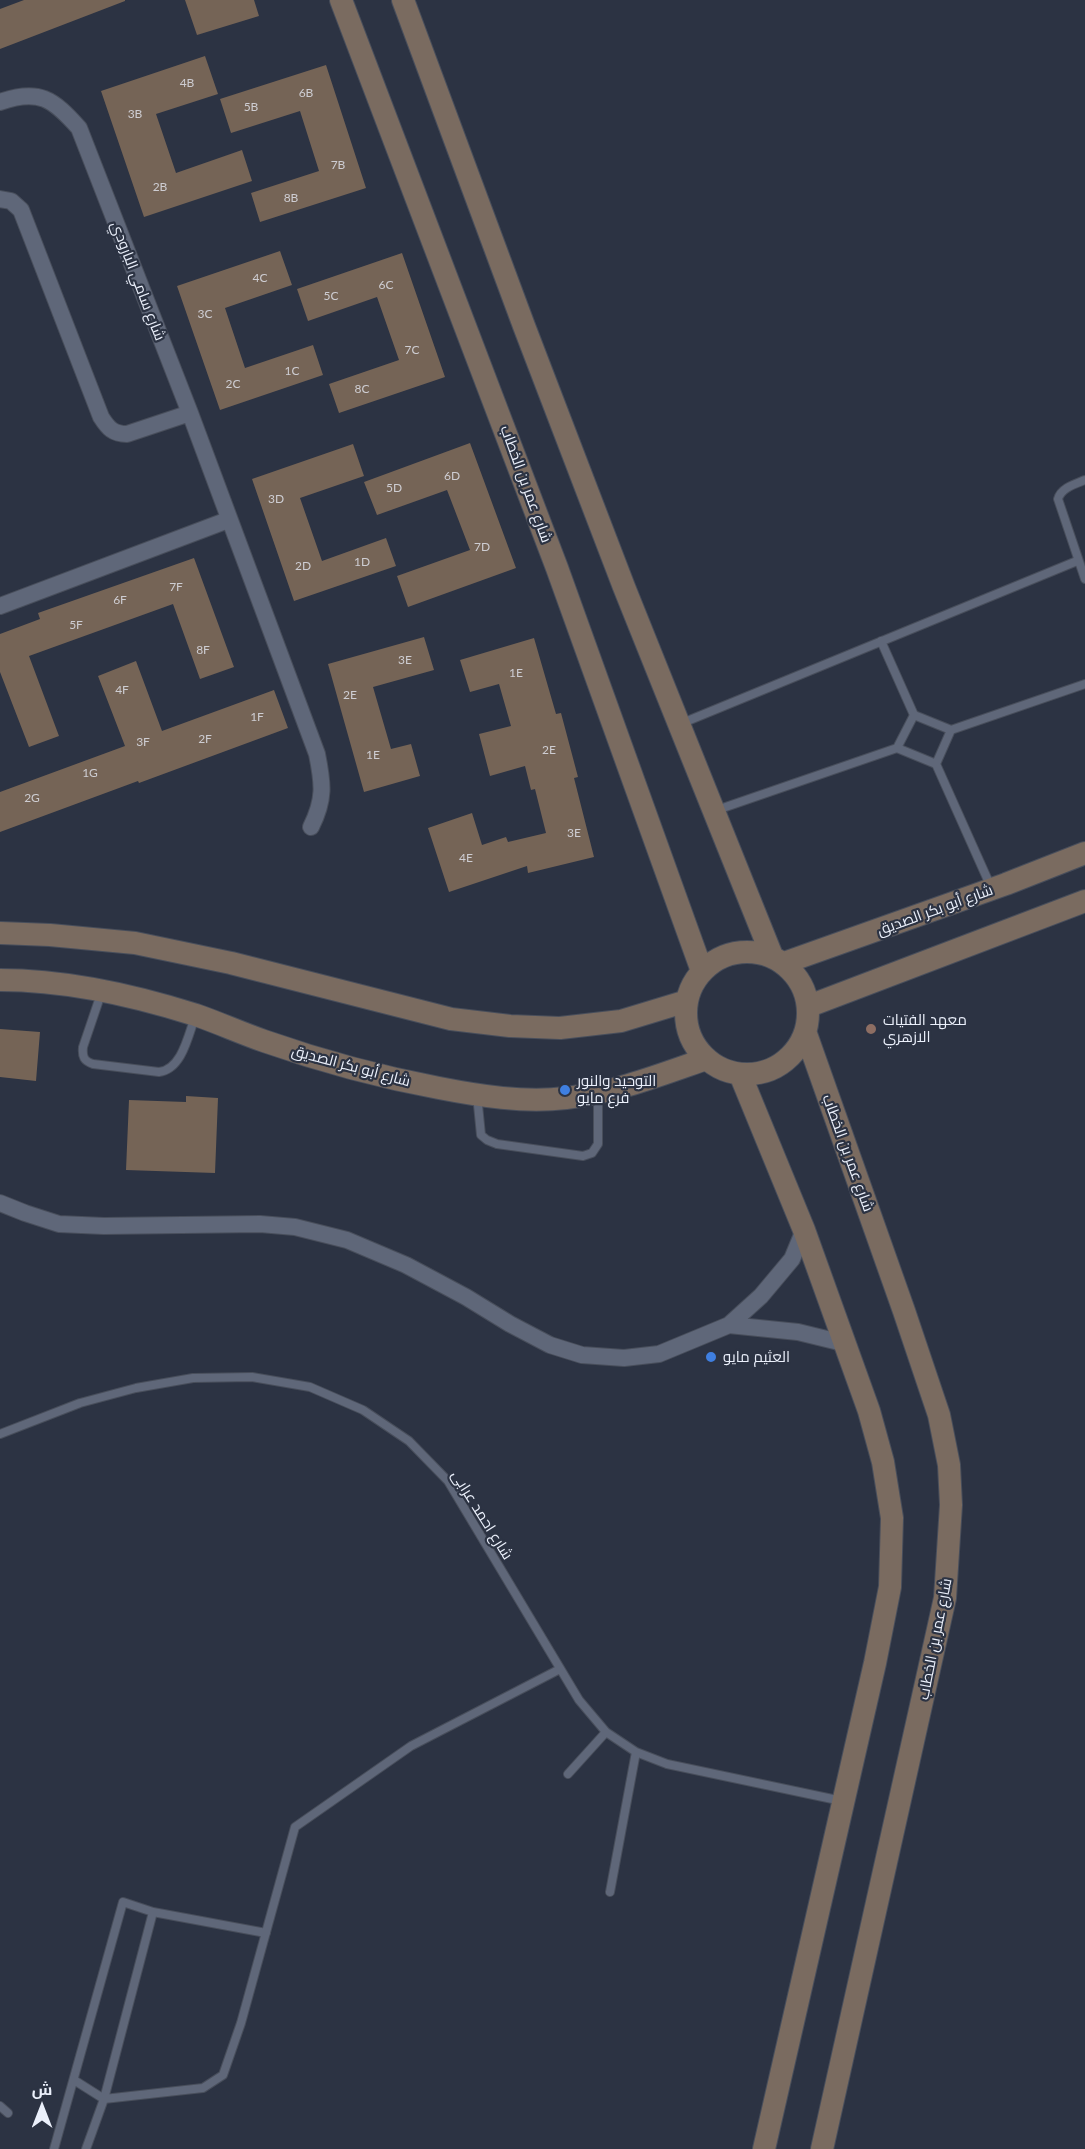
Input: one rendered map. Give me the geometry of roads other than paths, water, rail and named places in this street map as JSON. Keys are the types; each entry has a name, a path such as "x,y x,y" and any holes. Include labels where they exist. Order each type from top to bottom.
{"street":[{"name":"شارع عمر بن الخطاب","path":"341,0 557,568 702,971"},
{"path":"403,0 532,348 624,587 714,811 778,960"},
{"name":"شارع سامي البارودي","path":"0,102 15,96 36,95 61,108 79,128 190,413 317,754 322,780 322,796 319,812 311,827"},
{"path":"0,198 11,201 21,210 101,417 109,430 118,434 127,434 190,413"},
{"path":"0,606 228,520"},
{"name":"شارع أبو بكر الصديق","path":"778,960 992,889 1085,853"},
{"path":"809,1006 1085,901"},
{"path":"0,933 135,943 231,963 451,1019 510,1026 560,1028 621,1022 687,1001"},
{"path":"751,951 778,960 797,975 809,1006 806,1034 789,1058 773,1068 755,1074 740,1074 726,1070 706,1059 691,1038 686,1020 687,1001 696,979 711,963 730,953 751,951"},
{"name":"شارع أبو بكر الصديق","path":"0,980 51,982 102,991 196,1015 265,1042 333,1063 414,1083 498,1097 564,1098 598,1093 639,1083 706,1059"},
{"name":"شارع عمر بن الخطاب","path":"806,1034 901,1300 939,1415 949,1466 951,1505 945,1598 822,2149"},
{"path":"740,1074 804,1230 869,1411 880,1452 892,1518 890,1587 875,1663 764,2149"},
{"path":"0,1203 25,1214 59,1224 104,1226 260,1224 295,1227 347,1240 406,1264 550,1345 582,1355 624,1358 659,1354 729,1325 761,1296 792,1258 804,1230"},
{"path":"729,1325 798,1332 843,1342"}],"lane":[{"path":"1085,480 1065,489 1058,499 1077,561 1085,579"},
{"path":"679,724 1077,561"},
{"path":"881,641 914,715 951,729 1085,684"},
{"path":"897,748 914,715"},
{"path":"936,764 951,729"},
{"path":"714,811 897,748 936,764 992,889"},
{"path":"102,991 82,1055 86,1061 93,1064 167,1071 178,1059 196,1015"},
{"path":"477,1094 481,1135 487,1140 583,1156 592,1153 598,1144 598,1093"},
{"name":"شارع احمد عرابى","path":"0,1434 80,1403 136,1388 193,1378 252,1377 310,1387 363,1410 409,1441 448,1481 579,1700 606,1732 636,1752 667,1764 843,1802"},
{"path":"74,2080 104,2099 203,2088 223,2075 241,2023 295,1827 411,1746 560,1669"},
{"path":"568,1774 606,1732"},
{"path":"610,1892 636,1752"},
{"path":"54,2149 123,1902 153,1912 266,1932"},
{"path":"86,2149 104,2099 153,1912"},
{"path":"0,2106 8,2113"}],"place":[{"name":"معهد الفتيات الازهري","path":"871,1029"},
{"name":"التوحيد والنور فرع مايو","path":"565,1090"},
{"name":"العثيم مايو","path":"711,1357"}]}
